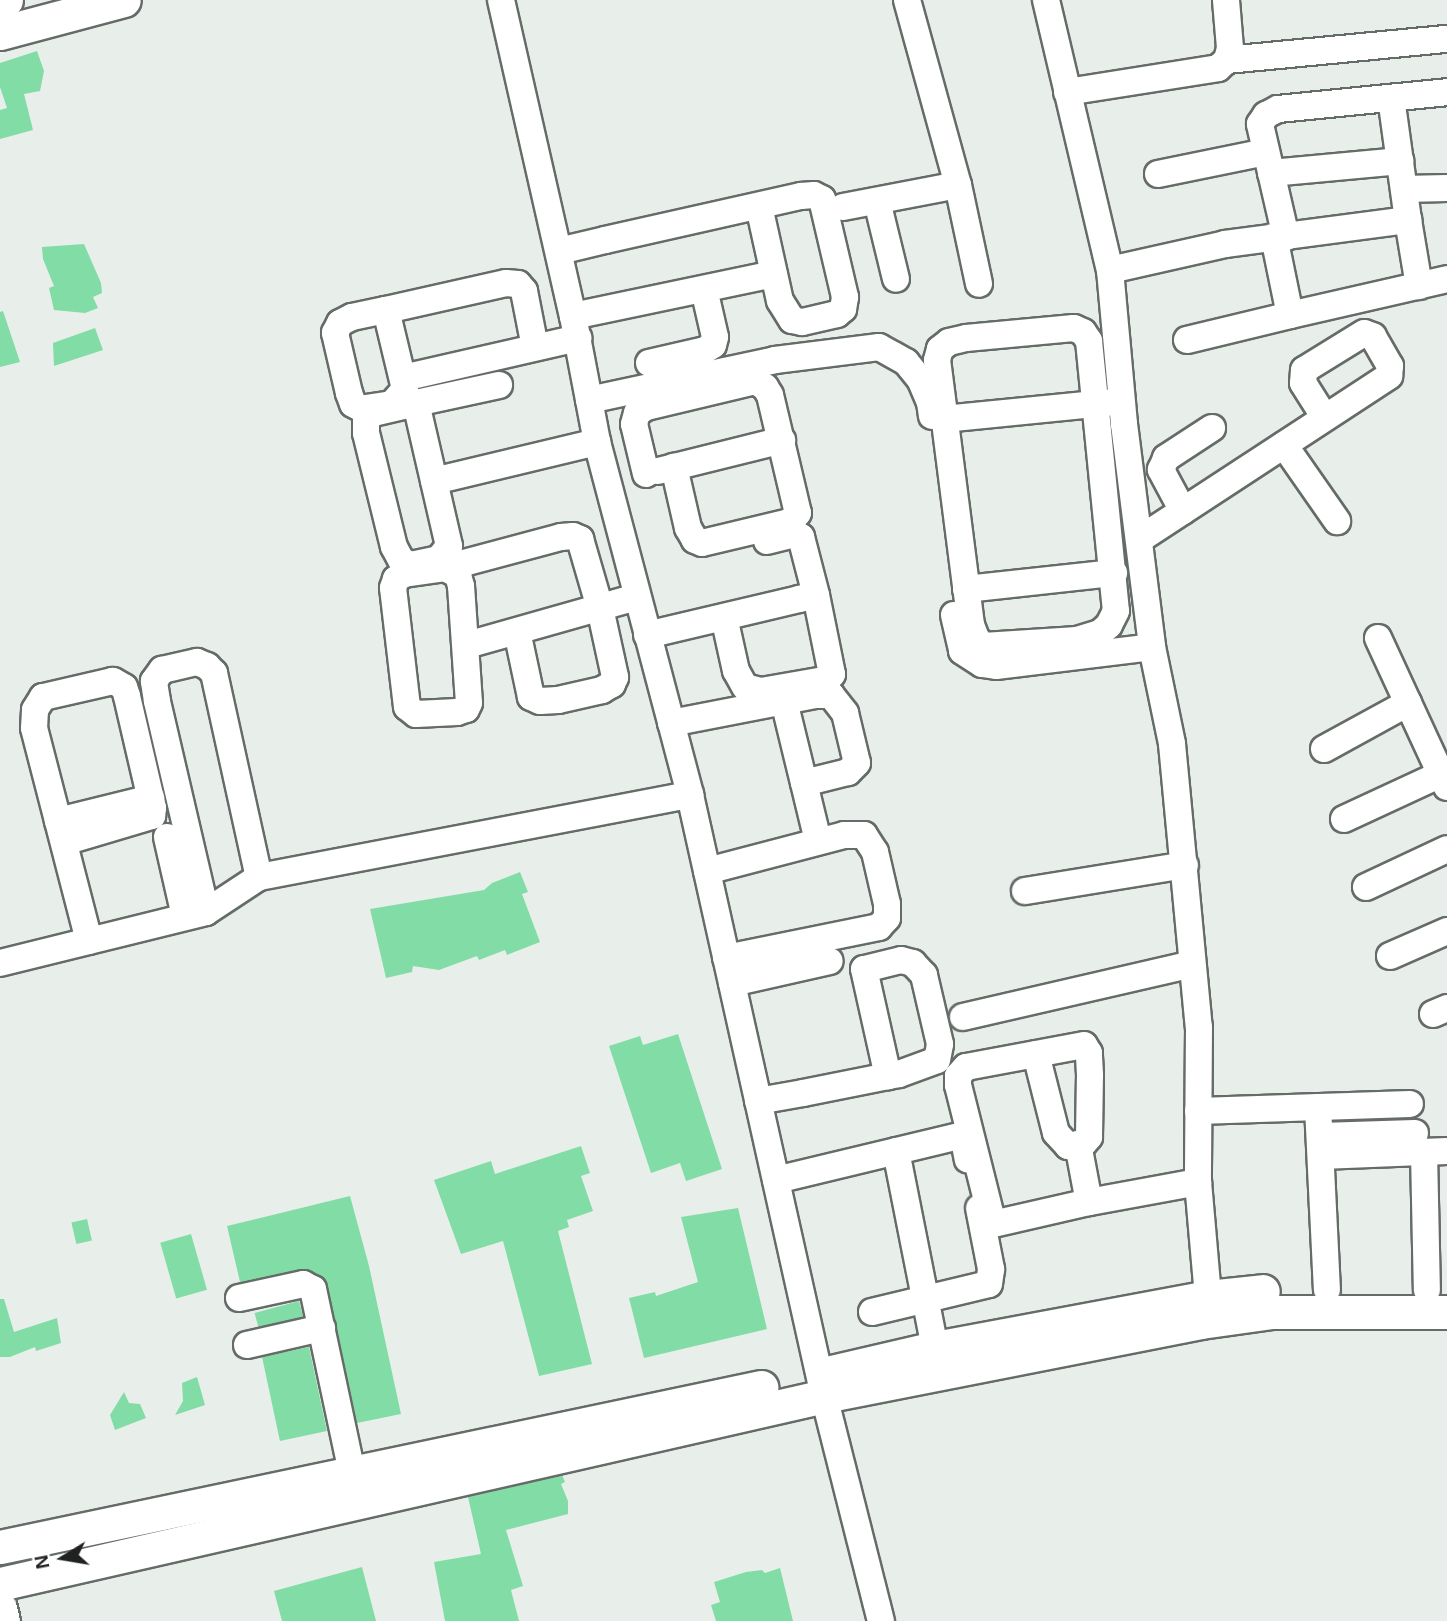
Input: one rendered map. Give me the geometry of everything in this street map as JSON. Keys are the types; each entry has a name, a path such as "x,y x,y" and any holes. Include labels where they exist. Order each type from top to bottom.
{"street":[{"path":"0,1 6,0"},
{"path":"0,33 124,0"},
{"path":"501,0 576,327 597,442 690,795 822,1385 881,1621"},
{"path":"908,0 958,185 979,284"},
{"path":"1046,0 1110,270 1152,647 1172,744 1199,1027 1198,1182 1205,1309"},
{"path":"1067,92 1218,68 1227,60 1230,48 1226,0"},
{"path":"1227,60 1447,38"},
{"path":"1290,315 1269,162 1260,124 1278,109 1447,92"},
{"path":"1391,98 1419,286"},
{"path":"1158,174 1269,162 1400,161"},
{"path":"843,207 958,185"},
{"path":"1404,189 1447,188"},
{"path":"559,251 759,206 814,195 822,199 845,297 843,309 837,314 802,322 792,320 780,301 759,206"},
{"path":"877,201 896,279"},
{"path":"1110,270 1225,244 1408,220"},
{"path":"402,378 535,347 576,327 704,289 774,274"},
{"path":"1187,340 1447,279"},
{"path":"386,310 405,389 392,404 362,409 353,404 349,393 335,333 340,323 352,317 506,283 518,284 524,291 535,347"},
{"path":"649,363 705,350 713,345 715,337 704,289"},
{"path":"1074,328 1083,332 1089,341 1114,573 1116,611 1109,625 1100,633 1077,640 983,646 976,638 971,625 944,419 937,360 940,349 949,342 1074,328"},
{"path":"589,400 775,360 879,347 906,362 920,379 930,402 955,626 962,651 982,664 996,666 1152,647"},
{"path":"646,474 634,424 637,413 646,407 755,381 765,387 782,440 798,513 790,522 702,543 695,540 688,528 674,467"},
{"path":"416,403 449,546 439,559 410,565 401,560 394,547 366,433 366,420 373,413 416,403 499,385"},
{"path":"944,419 1123,401"},
{"path":"1140,539 1325,418"},
{"path":"1183,511 1161,470 1166,458 1212,428"},
{"path":"608,483 782,440"},
{"path":"434,481 597,442"},
{"path":"1284,445 1337,521"},
{"path":"688,561 796,534 805,545 832,674 824,680 761,691 745,687 736,671 724,617"},
{"path":"446,568 458,575 461,586 467,645 466,709 416,714 407,707 393,589 396,579 404,574 446,568 573,536 580,539 600,608 615,677 612,684 602,690 558,700 540,701 531,697 517,631"},
{"path":"967,589 1114,573"},
{"path":"647,635 816,595"},
{"path":"467,645 637,597"},
{"path":"1344,819 1444,780 1378,638"},
{"path":"196,914 154,681 162,670 197,662 214,673 259,877"},
{"path":"61,831 152,816 151,798 124,687 113,681 43,697 35,710 34,728 89,941"},
{"path":"671,723 784,701 831,695 845,713 857,764 848,772 804,783"},
{"path":"784,701 818,841"},
{"path":"1324,749 1408,703"},
{"path":"0,963 196,914 259,877 690,795"},
{"path":"707,871 818,841 864,835 875,852 887,904 887,918 879,927 726,958"},
{"path":"167,837 196,914"},
{"path":"1366,887 1447,849"},
{"path":"1025,891 1185,865"},
{"path":"1390,956 1447,931"},
{"path":"857,942 888,1076"},
{"path":"758,1101 888,1076 927,1066 937,1060 940,1044 924,975 913,963 901,960 864,969"},
{"path":"732,984 830,961"},
{"path":"963,1017 1192,964"},
{"path":"1004,1274 958,1076 965,1067 1084,1045 1089,1053 1089,1137 1084,1143 1068,1146 1056,1133 1036,1054"},
{"path":"851,1098 939,1083 948,1088 962,1135 991,1269 989,1284 872,1312"},
{"path":"1198,1111 1410,1104"},
{"path":"1318,1107 1327,1290"},
{"path":"776,1180 962,1135"},
{"path":"1078,1144 1089,1202"},
{"path":"1321,1146 1429,1145 1440,1297"},
{"path":"896,1151 935,1348"},
{"path":"993,1224 1089,1202 1198,1182"},
{"path":"239,1298 310,1284 322,1328 352,1473"},
{"path":"0,1547 352,1473 822,1385 1205,1309 1271,1290 1327,1290 1440,1297"},
{"path":"0,1584 822,1385 935,1348 1205,1309 1272,1312 1440,1297"},
{"path":"247,1345 322,1328"},
{"path":"0,1608 3,1621"}],"building":[{"path":"37,51 44,71 40,91 24,94 33,130 0,139 0,110 7,108 0,87 0,63"},
{"path":"84,244 101,283 102,293 93,297 98,308 85,313 54,310 49,288 54,286 43,259 42,247"},
{"path":"3,311 20,362 0,367 0,312"},
{"path":"95,328 103,350 54,366 53,343"},
{"path":"520,872 528,892 522,894 540,942 507,955 505,950 479,960 477,956 439,970 413,966 412,972 386,978 370,909 484,890 492,883"},
{"path":"678,1034 722,1169 686,1181 680,1163 651,1173 609,1046 640,1036 643,1045"},
{"path":"581,1146 590,1173 581,1176 593,1211 567,1220 569,1227 558,1231 592,1364 539,1376 503,1241 461,1254 434,1180 491,1161 495,1174"},
{"path":"350,1196 369,1266 401,1414 357,1423 326,1280 310,1270 301,1269 240,1282 227,1226"},
{"path":"738,1208 767,1329 644,1358 629,1298 655,1292 656,1296 698,1282 681,1217"},
{"path":"87,1219 92,1240 76,1244 71,1223"},
{"path":"191,1234 207,1290 176,1299 160,1243"},
{"path":"0,1299 4,1299 14,1332 57,1318 61,1343 36,1351 35,1347 10,1357 0,1357"},
{"path":"299,1301 303,1316 259,1328 255,1313"},
{"path":"309,1347 327,1431 280,1441 262,1357"},
{"path":"197,1377 205,1405 175,1415 183,1401 182,1383"},
{"path":"124,1392 129,1403 140,1404 146,1418 115,1430 110,1415"},
{"path":"562,1475 565,1482 561,1484 568,1501 568,1514 506,1530 523,1586 511,1590 519,1621 445,1621 434,1562 481,1554 468,1497"},
{"path":"362,1567 376,1621 282,1621 274,1591"},
{"path":"780,1568 793,1621 716,1621 711,1605 720,1602 714,1582 746,1572 762,1570 765,1573"}]}
